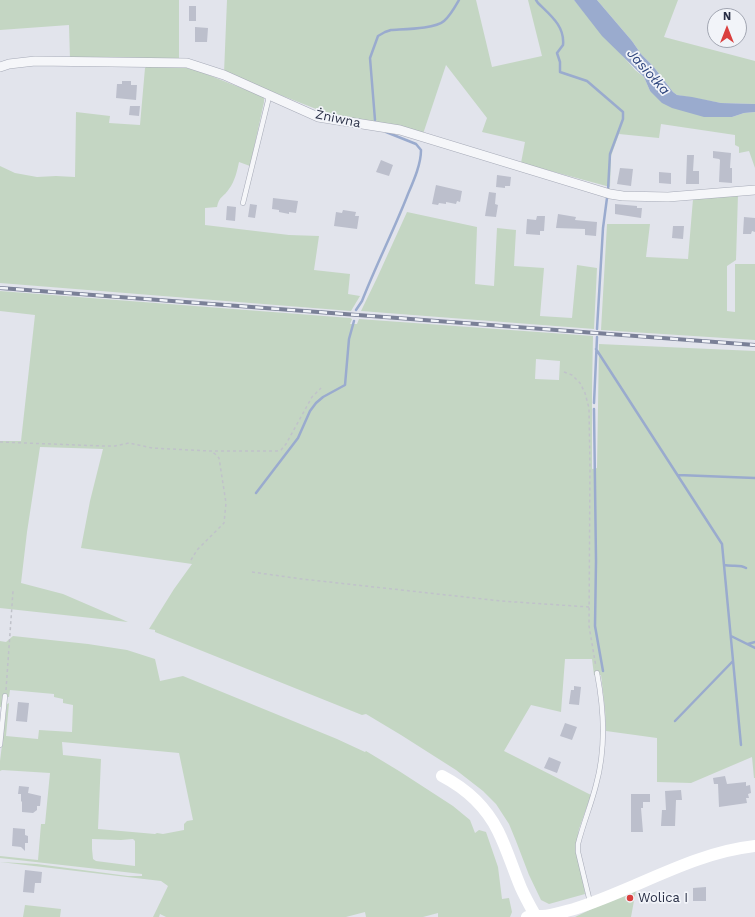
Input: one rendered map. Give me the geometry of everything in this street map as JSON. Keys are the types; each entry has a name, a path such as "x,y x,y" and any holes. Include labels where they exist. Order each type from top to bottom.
{"street":[{"name":"Żniwna","path":"0,67 9,64 35,61 187,63 224,75 318,117 400,130 610,194 623,196 668,197 755,190"},
{"path":"442,776 453,782 470,795 490,816 498,831 521,889 534,916 575,909"},
{"path":"562,917 590,902 614,895 701,858 755,846"}],"lane":[{"path":"243,203 268,101 268,95"},
{"path":"590,902 578,852 578,844 596,784 599,767 603,712 597,673"},
{"path":"0,745 2,709 5,696"}],"path":[{"path":"564,372 572,375 580,383 585,392 589,408 589,626 597,673"},
{"path":"0,442 103,446 115,446 129,443 152,448 272,452 281,450 286,444 312,398 321,388"},
{"path":"191,560 197,550 224,523 226,503 219,458 209,451"},
{"path":"252,572 501,601 589,607"},
{"path":"5,696 13,591"}],"green space":[{"path":"0,0 179,0 179,60 70,60 69,25 0,30"},
{"path":"227,0 476,0 492,67 542,56 528,0 574,0 635,70 644,77 650,91 732,117 744,113 755,112 755,168 749,151 739,153 739,147 735,145 735,135 661,124 659,138 619,134 611,156 610,187 521,163 525,142 482,132 487,118 446,65 423,134 391,124 329,114 224,73"},
{"path":"597,0 678,0 664,37 755,61 755,104 721,103 677,95"},
{"path":"147,66 177,66 196,70 264,97 250,166 239,162 233,183 220,199 217,207 205,208 205,225 289,235 319,236 314,270 350,274 348,294 360,296 351,311 0,283 0,166 15,173 37,177 75,177 76,112 110,116 109,123 140,125 145,68"},
{"path":"738,194 736,260 727,266 727,311 735,312 735,264 755,264 755,340 601,330 607,224 650,224 646,257 688,259 693,199"},
{"path":"407,212 477,227 475,284 494,286 497,228 516,230 514,266 544,268 540,316 572,318 577,265 597,268 594,329 361,311"},
{"path":"0,291 350,318 352,319 350,324 357,324 359,319 593,336 592,469 597,468 599,344 755,351 755,778 752,757 691,783 657,782 657,738 606,731 601,675 594,675 592,659 565,659 561,712 531,705 504,751 591,795 579,829 577,841 585,894 549,904 541,900 529,875 509,824 496,804 483,791 456,770 366,714 362,715 155,632 155,630 149,629 174,589 192,564 81,548 90,501 103,449 40,447 21,583 63,594 128,622 0,608 0,441 21,441 35,315 0,311","holes":["536,359 560,361 559,380 535,379"]},
{"path":"13,636 88,644 127,650 155,659 160,681 183,676 337,739 365,752 366,751 453,806 470,820 475,833 479,830 486,832 498,867 502,899 509,898 512,912 510,917 438,917 438,913 423,917 366,917 365,912 346,917 166,917 160,914 159,917 153,917 168,886 161,881 0,862 37,864 128,876 142,876 142,874 0,858 0,856 38,860 41,824 45,824 50,773 0,771 7,704 9,703 6,736 38,739 39,730 72,732 73,705 63,703 63,699 54,697 54,694 10,690 9,697 6,697 0,707 0,641 6,642","holes":["62,742 179,753 193,820 187,821 184,824 184,830 163,834 98,829 101,759 63,755","92,839 133,839 135,841 135,866 96,861 93,859"]},
{"path":"636,890 631,917 575,917 600,905"},
{"path":"25,905 61,909 60,917 23,917"}],"water":[{"name":"Jasiołka","path":"574,0 597,0 677,95 721,103 755,104 755,112 744,113 732,117 704,117 672,108 662,103 650,91 644,77 602,36"}],"building":[{"path":"189,6 196,6 196,21 189,21"},
{"path":"195,27 208,28 207,42 195,42"},
{"path":"122,81 131,81 131,85 137,85 136,100 116,98 117,84 122,84"},
{"path":"130,106 140,106 139,116 129,115"},
{"path":"713,151 731,153 730,168 732,168 732,183 719,182 720,160 713,158"},
{"path":"687,155 694,155 693,171 699,171 699,184 686,184"},
{"path":"381,160 393,165 389,176 376,172"},
{"path":"620,168 633,169 631,186 617,184"},
{"path":"659,172 671,173 671,184 659,183"},
{"path":"497,175 511,177 510,186 505,186 505,188 496,187"},
{"path":"436,185 462,191 460,202 457,201 456,204 446,202 446,204 432,204"},
{"path":"489,192 496,193 495,204 498,205 496,217 485,216"},
{"path":"273,198 298,201 296,213 289,212 289,214 272,209"},
{"path":"250,204 257,205 255,218 248,217"},
{"path":"615,204 637,206 637,208 642,208 641,218 615,214"},
{"path":"227,206 236,207 235,221 226,220"},
{"path":"343,210 356,212 355,216 359,216 357,229 334,226 336,212 342,213"},
{"path":"558,214 576,217 575,220 597,222 596,236 585,235 585,229 556,228"},
{"path":"537,216 545,216 544,231 540,231 540,235 526,234 527,219 536,220"},
{"path":"744,217 755,218 755,232 752,231 751,234 743,234"},
{"path":"673,226 684,226 683,239 672,238"},
{"path":"574,686 581,687 579,705 569,704 571,690 574,690"},
{"path":"18,702 29,703 27,722 16,721"},
{"path":"565,723 577,727 572,740 560,736"},
{"path":"549,757 561,762 557,773 544,768"},
{"path":"725,776 727,784 746,782 746,786 750,785 751,793 748,794 749,798 746,798 747,803 719,807 718,784 714,784 713,778"},
{"path":"19,786 29,787 28,793 41,796 40,806 37,806 37,810 33,813 22,812 21,794 18,794"},
{"path":"681,790 682,800 676,800 675,826 661,826 662,810 666,810 665,791"},
{"path":"631,794 650,794 650,802 643,802 643,808 641,808 643,832 631,832"},
{"path":"13,828 25,829 25,835 28,836 28,843 25,843 25,851 21,847 12,846"},
{"path":"25,870 42,872 41,883 35,883 34,893 23,892"},
{"path":"706,887 706,901 693,901 693,888"}],"waterway":[{"path":"375,120 370,58 378,36 391,30 419,28 440,24 448,17 459,0"},
{"path":"536,0 556,21 562,32 563,45 557,53 560,62 560,72 587,81 623,112 623,119 610,154 608,190"},
{"path":"356,310 362,301 397,221 415,178 420,161 421,150 416,144 386,132"},
{"path":"597,329 603,228 607,198"},
{"path":"256,493 298,438 310,411 316,403 323,397 345,385 349,339 354,321"},
{"path":"594,403 597,337"},
{"path":"596,349 722,544 741,745"},
{"path":"594,409 596,561 595,626 603,671"},
{"path":"678,475 755,478"},
{"path":"724,565 741,566 746,568"},
{"path":"731,636 755,648"},
{"path":"748,644 755,642"},
{"path":"675,721 733,661"}],"railway":[{"path":"0,288 755,345"}],"place":[{"name":"Wolica I","path":"630,898"}]}
